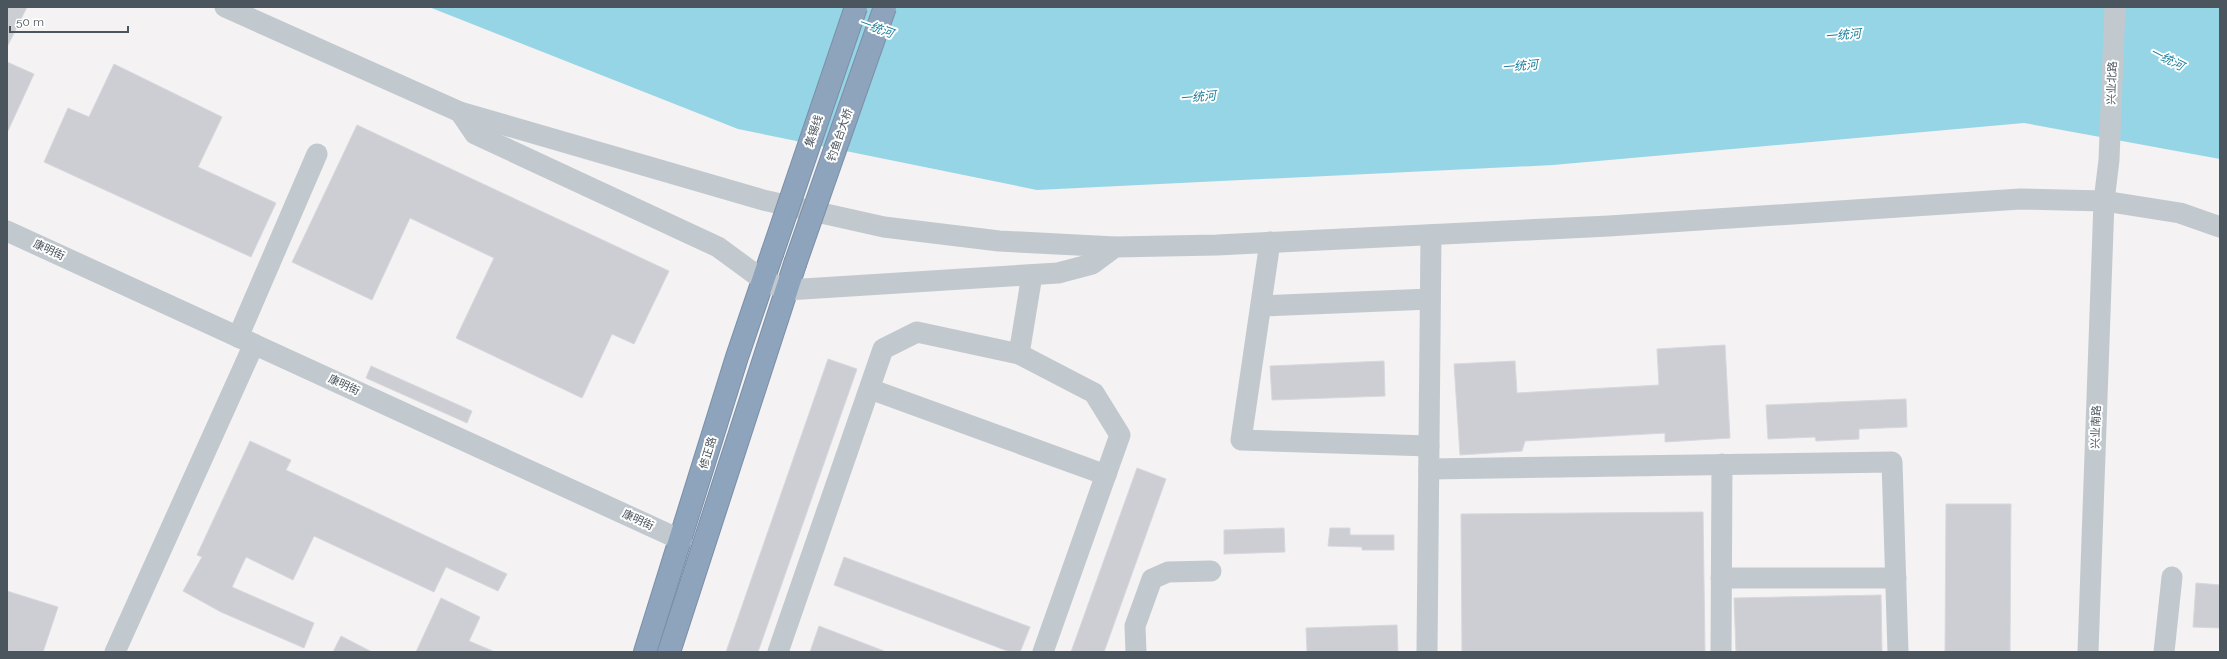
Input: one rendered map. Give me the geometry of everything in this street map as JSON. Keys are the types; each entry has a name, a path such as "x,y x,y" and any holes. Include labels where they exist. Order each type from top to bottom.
{"highway":[{"name":"集锡线","path":"772,254 856,7"},
{"name":"钓鱼台大桥","path":"787,290 885,7"},
{"name":"修正路","path":"645,652 737,357 772,254"},
{"path":"669,652 787,290"}],"street":[{"path":"225,7 460,112 763,200 884,228 999,241 1115,247 1270,242 1610,226 2020,199 2104,201 2180,213 2220,226"},
{"name":"兴业北路","path":"2104,201 2108,160 2114,7"},
{"path":"460,112 475,134 718,247 763,280 787,290 1058,273 1092,264 1115,247"},
{"path":"114,652 246,340 317,154"},
{"name":"兴业南路","path":"2088,652 2104,201"},
{"name":"康明街","path":"7,231 681,540"},
{"path":"1427,652 1431,235"},
{"path":"1270,242 1241,440 1429,446"},
{"path":"1019,354 1032,275"},
{"path":"1261,306 1430,299"},
{"path":"778,652 884,349 917,332 1019,354 1094,392 1120,435 1043,652"},
{"path":"870,389 1106,475"},
{"path":"1429,469 1892,462 1898,652"},
{"path":"1721,652 1722,464"},
{"path":"1136,652 1135,626 1152,579 1168,572 1210,571"},
{"path":"2164,652 2172,577"},
{"path":"1721,578 1896,578"}],"water":[{"name":"一统河","path":"429,7 2220,7 2220,159 2024,123 1553,165 1037,190 738,129"}],"building":[{"path":"7,7 27,7 7,47"},
{"path":"7,62 34,74 7,133"},
{"path":"114,64 222,117 198,167 276,203 251,257 44,162 68,108 89,117"},
{"path":"357,125 669,271 634,344 612,334 582,398 456,338 494,258 410,218 372,300 292,262"},
{"path":"1725,345 1730,438 1665,442 1665,433 1525,441 1522,451 1460,455 1454,364 1515,361 1517,393 1659,385 1657,349"},
{"path":"828,359 857,369 758,652 726,652"},
{"path":"1384,361 1385,396 1272,400 1270,366"},
{"path":"371,366 472,411 467,423 366,378"},
{"path":"1906,399 1907,427 1859,429 1859,439 1816,441 1815,437 1768,439 1766,405"},
{"path":"250,441 291,460 286,470 507,574 498,591 446,567 434,592 314,536 293,580 246,557 232,587 314,623 304,648 221,612 183,591 202,557 197,555"},
{"path":"1137,468 1166,479 1104,652 1071,652"},
{"path":"1946,504 2011,504 2010,652 1945,652"},
{"path":"1703,512 1705,652 1462,652 1461,514"},
{"path":"1284,528 1285,552 1224,554 1224,530"},
{"path":"1330,528 1350,528 1350,535 1394,535 1394,550 1362,550 1362,547 1328,546"},
{"path":"844,557 1030,627 1020,652 1010,652 834,585"},
{"path":"2196,583 2220,585 2220,628 2193,627"},
{"path":"7,591 58,607 43,652 7,652"},
{"path":"1881,595 1882,652 1736,652 1734,598"},
{"path":"441,598 480,617 469,641 495,652 416,652"},
{"path":"1397,625 1398,652 1307,652 1306,628"},
{"path":"819,626 884,651 884,652 810,652"},
{"path":"341,636 372,652 333,652"}]}
